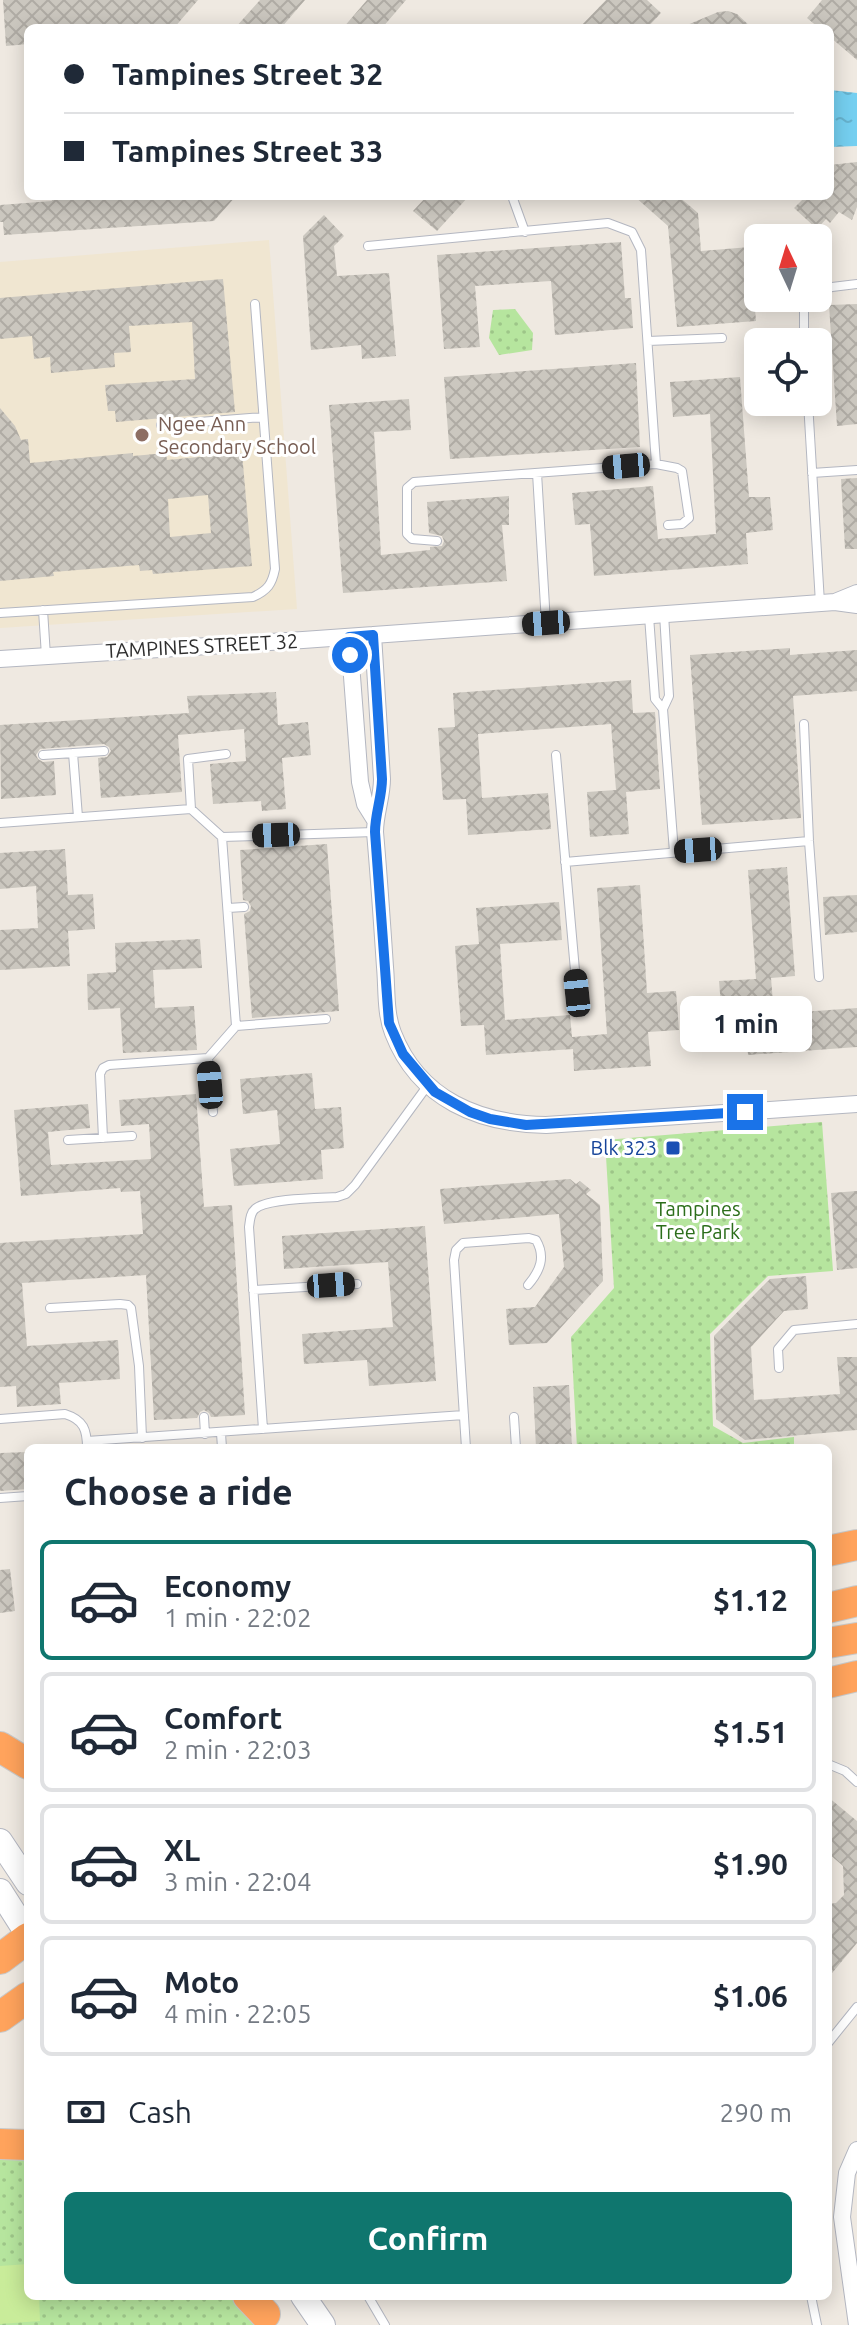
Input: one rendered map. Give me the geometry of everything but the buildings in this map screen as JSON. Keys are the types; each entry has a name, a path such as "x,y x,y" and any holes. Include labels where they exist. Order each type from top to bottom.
{"highway":[{"path":"832,1550 857,1545"},
{"path":"832,1607 857,1601"},
{"path":"832,1642 857,1638"},
{"path":"0,1747 24,1762"},
{"path":"0,1959 24,1939"},
{"path":"0,2017 24,2000"},
{"path":"0,2144 24,2145"}],"main road":[{"path":"0,1841 24,1877"},
{"path":"0,1891 24,1930"},
{"path":"306,2300 323,2325"}],"street":[{"name":"TAMPINES STREET 32","path":"828,602 857,593"},
{"name":"TAMPINES STREET 32","path":"0,659 828,602 857,605"},
{"path":"373,635 382,779 375,826 389,1023 403,1054 435,1092 470,1112 498,1121 526,1125 857,1104"},
{"path":"349,637 360,782 375,826"},
{"path":"857,2150 847,2173 842,2217 857,2325"}],"lane":[{"path":"513,200 525,232"},
{"path":"368,246 608,223 632,232 641,250 656,464"},
{"path":"832,287 857,284"},
{"path":"0,613 253,597 272,584 275,569 255,304"},
{"path":"648,341 722,338"},
{"path":"809,416 812,473 828,602"},
{"path":"161,425 263,417"},
{"path":"437,541 412,539 407,534 407,488 410,484 656,464 677,468 684,475 689,518 682,524 668,525"},
{"path":"812,473 857,470"},
{"path":"537,473 546,623"},
{"path":"43,610 46,656"},
{"path":"656,615 669,696 663,709 674,852"},
{"path":"656,615 655,699 663,709"},
{"path":"804,724 819,977"},
{"path":"43,755 104,751"},
{"path":"73,753 78,817"},
{"path":"226,754 188,758 191,809 222,837 236,1026"},
{"path":"556,755 577,993"},
{"path":"0,823 191,809"},
{"path":"222,837 375,826"},
{"path":"565,862 809,841"},
{"path":"228,908 244,907"},
{"path":"103,1138 100,1074 103,1068 109,1065 208,1058 236,1026 326,1019"},
{"path":"208,1058 213,1112"},
{"path":"263,1429 249,1227 251,1215 255,1208 269,1203 346,1194 428,1085"},
{"path":"68,1140 132,1136"},
{"path":"466,1444 454,1260 456,1250 463,1243 536,1240 542,1255 541,1263 537,1275 528,1285"},
{"path":"253,1290 357,1284"},
{"path":"50,1308 120,1304 131,1308 139,1366 142,1438"},
{"path":"779,1368 778,1349 794,1330 857,1324"},
{"path":"0,1419 65,1414 82,1422 87,1444 464,1415"},
{"path":"204,1417 205,1434"},
{"path":"514,1417 516,1444"},
{"path":"221,1433 222,1444"},
{"path":"0,1498 24,1496"},
{"path":"832,1766 845,1771 857,1782"},
{"path":"832,2038 857,2007"},
{"path":"370,2300 385,2325"},
{"path":"812,2300 817,2325"}],"shaded area":[{"name":"Ngee Ann Secondary School","path":"269,240 297,609 0,628 0,262"}],"green space":[{"path":"515,309 533,333 532,350 499,355 489,338 493,310"},
{"name":"Tampines Tree Park","path":"822,1122 833,1271 768,1276 710,1334 713,1426 743,1443 794,1437 794,1444 577,1444 571,1337 614,1288 605,1140"},
{"path":"0,2152 24,2152 24,2300 241,2300 263,2325 0,2325"},
{"path":"24,2264 24,2300 39,2300 40,2321 0,2324 0,2266"}],"water":[{"path":"834,90 857,93 857,146 834,147"}],"place":[{"name":"Ngee Ann Secondary School","path":"142,435"},
{"name":"Blk 323","path":"673,1148"}],"route":[{"path":"350,655 349,637 373,635 382,779 375,832 389,1023 403,1054 423,1079 452,1103 506,1123 546,1125 745,1112"}]}
